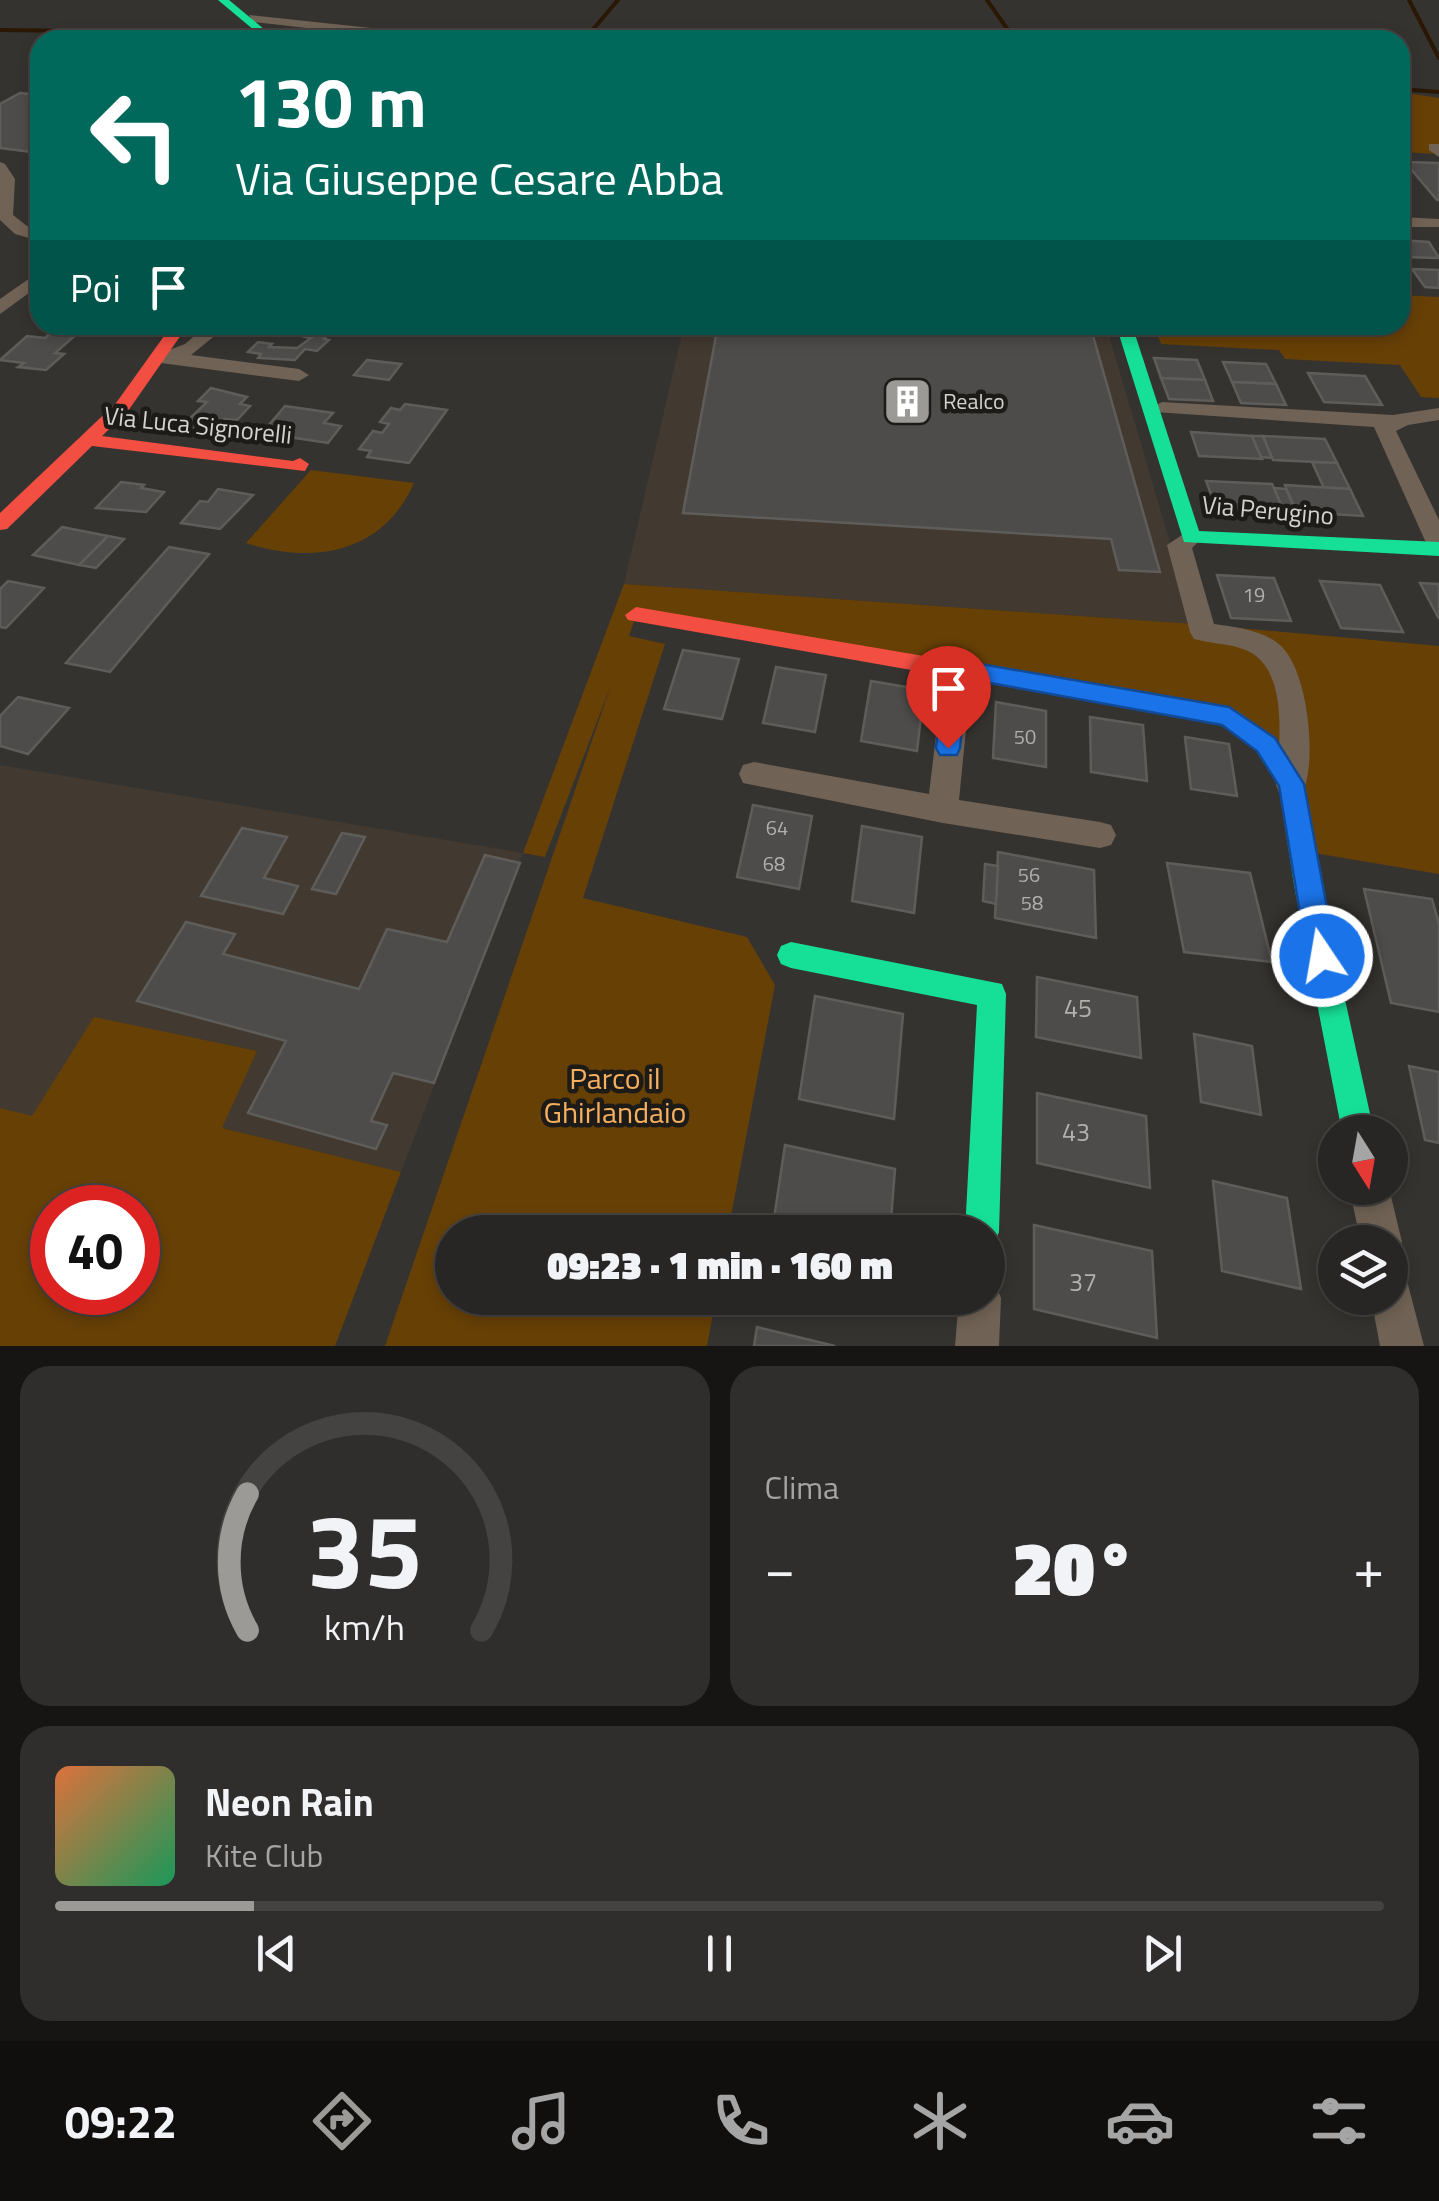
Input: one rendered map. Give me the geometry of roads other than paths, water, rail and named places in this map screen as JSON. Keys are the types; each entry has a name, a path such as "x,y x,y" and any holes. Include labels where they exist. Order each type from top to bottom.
{"street":[{"path":"229,1 261,30"},
{"path":"254,18 359,30"},
{"path":"0,167 6,179 5,216 13,226 30,232"},
{"path":"1410,222 1434,223"},
{"path":"0,308 30,284"},
{"path":"3,517 90,440 142,386 174,335"},
{"path":"161,357 192,348 207,335"},
{"name":"Via Perugino","path":"1127,335 1190,536 1439,547 1384,428 1396,422"},
{"path":"161,357 299,375"},
{"path":"1162,408 1396,422 1439,414"},
{"name":"Via Luca Signorelli","path":"90,440 298,468 300,464"},
{"path":"1190,536 1179,545 1203,632 1259,644 1276,655 1283,673 1296,738 1292,784 1307,885 1354,1115"},
{"path":"636,615 1229,716 1266,744 1292,784"},
{"path":"942,810 958,669"},
{"path":"754,774 1100,835"},
{"path":"791,955 992,994 983,1215"},
{"path":"978,1346 979,1315"},
{"path":"1396,1315 1402,1346"}],"waterway":[{"path":"592,30 618,0"},
{"path":"987,0 1008,30"},
{"path":"1409,0 1439,58"},
{"path":"0,30 30,30"},
{"path":"1410,90 1439,92"}],"place":[{"name":"Realco","path":"908,401"}],"park label":[{"name":"Parco il Ghirlandaio","path":"615,1095"}]}
